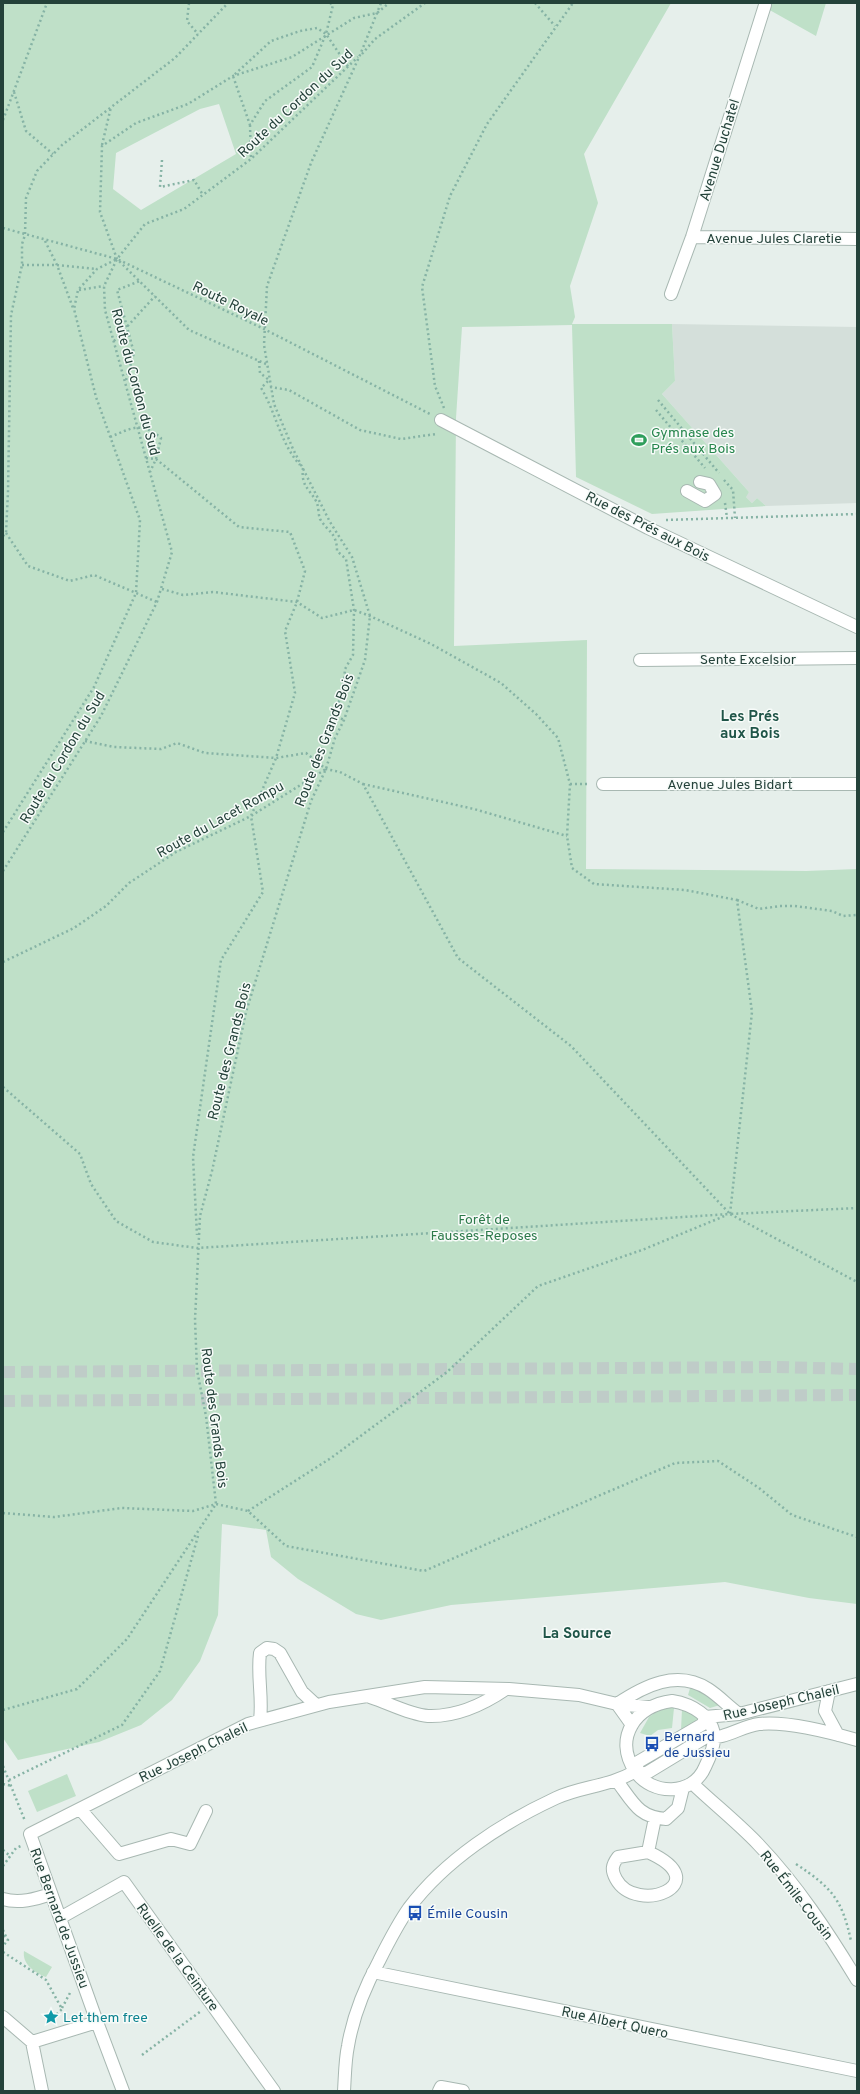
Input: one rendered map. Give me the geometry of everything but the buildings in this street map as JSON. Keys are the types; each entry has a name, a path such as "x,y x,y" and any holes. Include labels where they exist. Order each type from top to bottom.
{"street":[{"name":"Avenue Duchatel","path":"671,294 692,237 765,5"},
{"name":"Avenue Jules Claretie","path":"692,237 857,238"},
{"name":"Rue des Prés aux Bois","path":"445,423 648,528 857,627"},
{"path":"687,491 706,501 715,494 709,484 700,482"},
{"name":"Sente Excelsior","path":"640,660 857,658"},
{"name":"Avenue Jules Bidart","path":"603,784 857,784"},
{"path":"260,1720 262,1706 258,1665 260,1654 267,1648 274,1649 280,1653 302,1692 316,1705"},
{"path":"632,1725 617,1704 657,1683 672,1679 698,1684 709,1689 739,1714"},
{"name":"Rue Joseph Chaleil","path":"705,1717 739,1714 857,1684"},
{"name":"Rue Joseph Chaleil","path":"30,1834 248,1724 316,1705 425,1687 506,1689 579,1695 617,1704 648,1707"},
{"name":"Rue Joseph Chaleil","path":"366,1696 428,1716 447,1715 476,1705 506,1689"},
{"path":"829,1691 825,1711 838,1735"},
{"path":"617,1781 638,1810 655,1818 666,1819 678,1808 688,1786 702,1775 710,1757 714,1738 705,1717 696,1709 672,1701 660,1702 648,1707 632,1725 628,1736 627,1747 630,1759 636,1771 651,1784 662,1788 688,1786"},
{"path":"636,1771 638,1762 702,1724 705,1717"},
{"path":"344,2091 348,2046 357,2009 373,1972 395,1930 410,1908 427,1888 473,1847 525,1813 558,1797 617,1781 636,1771 645,1774 706,1737 714,1738 760,1724 802,1727 857,1740"},
{"name":"Rue Émile Cousin","path":"688,1786 758,1844 793,1884 830,1936 857,1980"},
{"path":"80,1809 119,1854 171,1839 190,1844 206,1811"},
{"path":"648,1852 655,1818"},
{"name":"Rue Bernard de Jussieu","path":"30,1834 96,2022 123,2091"},
{"path":"648,1852 661,1857 675,1869 677,1879 672,1888 662,1894 641,1895 628,1890 617,1882 612,1872 613,1864 618,1857 648,1852"},
{"name":"Ruelle de la Ceinture","path":"60,1918 124,1882 274,2091"},
{"path":"3,1899 12,1901 36,1899 51,1894"},
{"name":"Rue Albert Quero","path":"373,1972 857,2071"},
{"path":"3,2017 32,2042 42,2091"},
{"path":"32,2042 96,2022"},
{"path":"439,2091 441,2087 463,2091"}],"path":[{"path":"3,120 47,3"},
{"path":"189,3 187,21 198,34"},
{"path":"157,602 94,575 70,581 28,566 6,533 8,492 10,315 22,265 22,244 25,235 26,198 37,172 62,144 175,58 228,3"},
{"path":"250,125 266,101 312,67 326,34 333,5 330,3"},
{"name":"Route des Grands Bois","path":"3,1710 77,1689 127,1639 199,1533 216,1504 206,1416 197,1370 195,1320 197,1248 200,1216 212,1171 246,1012 311,801 326,769 334,738 344,720 365,660 370,616 352,556 330,522 293,449 274,404 269,380 264,329 267,286 311,163 360,55 381,3"},
{"path":"233,76 292,57 326,34 354,18 377,13 389,3"},
{"name":"Route du Cordon du Sud","path":"3,871 101,716 157,602 172,552 105,310 104,286 117,259 145,224 184,209 251,159 317,95 349,68 375,39 425,3"},
{"path":"535,3 555,26"},
{"path":"445,423 435,386 422,287 453,190 487,124 555,26 573,3"},
{"path":"102,146 136,123 188,104 233,76 271,41 300,31 317,28 326,34 349,68"},
{"path":"233,76 250,125 251,159"},
{"path":"14,91 26,131 53,154"},
{"path":"112,107 102,146 100,212 117,259 189,330 267,364"},
{"path":"162,160 160,187 194,180 203,195"},
{"name":"Route Royale","path":"3,228 117,259 264,329 445,423"},
{"path":"3,832 94,687 136,593 140,520 96,397 74,309 57,265 45,240"},
{"path":"74,309 78,290 97,269 117,259"},
{"path":"22,265 57,265 97,269"},
{"path":"125,381 134,353 117,290 140,281"},
{"path":"78,290 104,286"},
{"path":"114,342 155,296"},
{"path":"259,361 260,373 269,380 261,388 268,400 280,433 295,460 303,469 301,475 305,488 317,502 320,519 332,532 337,542 338,551 346,559 354,610 353,655 345,669 343,694 332,714 318,763 309,778"},
{"path":"270,387 289,390 360,430 401,439 440,433"},
{"path":"658,400 733,490 735,518"},
{"path":"656,410 710,474"},
{"path":"110,436 138,426 151,429 160,438 156,459 150,472"},
{"path":"146,458 156,459 239,527 290,532 305,570 297,602 284,631 295,693 276,758 251,816 263,892 221,960 193,1157 197,1248"},
{"path":"725,497 727,518"},
{"path":"648,528 656,520 857,514"},
{"path":"3,536 6,533"},
{"path":"162,589 183,595 213,592 297,602 322,618 354,610 431,644 500,683 536,714 558,738 570,784 567,836 572,868 594,884 685,890 737,900 759,909 788,906 832,910 843,916 857,915"},
{"path":"332,714 344,720"},
{"path":"85,742 114,747 161,749 177,743 205,753 276,758 306,753 326,769 340,772 363,784 474,809 567,836"},
{"name":"Route du Lacet Rompu","path":"3,962 74,928 106,906 129,883 176,852 251,816 291,792 309,778 326,769"},
{"path":"363,784 458,958 571,1046 730,1214 857,1282"},
{"path":"570,784 603,784"},
{"path":"730,1214 752,1012 737,900"},
{"path":"3,1087 80,1154 91,1184 116,1221 153,1242 197,1248 730,1214 857,1208"},
{"path":"248,1511 332,1458 447,1372 538,1286 642,1250 730,1214"},
{"path":"3,1513 54,1517 122,1508 193,1512 216,1504 248,1511 286,1546 424,1570 675,1463 718,1461 759,1488 792,1515 857,1537"},
{"path":"9,1780 122,1725 160,1671 199,1533"},
{"path":"3,1766 20,1809"},
{"path":"3,1784 12,1786"},
{"path":"3,1866 16,1848"},
{"path":"3,1850 10,1856"},
{"path":"3,1930 8,1940"},
{"path":"3,1936 8,1940"},
{"path":"3,1946 8,1940"},
{"path":"3,1952 46,1980 62,2009 32,2042"},
{"path":"142,2055 211,2004"}],"shaded area":[{"path":"672,324 857,327 857,503 766,506 757,498 752,503 745,496 749,492 662,394 675,381"}],"green space":[{"name":"Forêt de Fausses-Reposes","path":"3,3 671,3 584,154 598,203 570,286 575,317 572,324 672,324 675,381 662,394 749,492 746,497 752,503 757,498 766,506 652,514 576,477 572,325 462,327 456,418 454,646 587,640 586,869 806,871 857,869 857,1604 809,1598 725,1582 451,1605 381,1620 356,1614 298,1579 271,1557 266,1530 222,1524 218,1615 200,1661 172,1700 141,1725 99,1742 18,1760 3,1738","holes":["219,104 236,154 141,210 113,189 116,153 200,109"]},
{"path":"757,3 826,3 816,36"},
{"path":"691,1685 709,1693 720,1705 710,1708 688,1695"},
{"path":"662,1708 674,1708 672,1728 658,1730 650,1736 640,1733 649,1717"},
{"path":"682,1709 694,1712 701,1719 681,1730"},
{"path":"67,1774 76,1796 37,1812 28,1791"},
{"path":"24,1951 52,1967 46,1977 38,1973 27,1964"}],"tunnel":[{"path":"3,1372 775,1367 857,1369"},
{"path":"3,1401 857,1395"}],"place":[{"name":"Gymnase des Prés aux Bois","path":"639,440"},
{"name":"Bernard de Jussieu","path":"652,1744"},
{"name":"Émile Cousin","path":"415,1913"},
{"name":"Let them free","path":"51,2017"}],"district":[{"name":"Les Prés aux Bois","path":"750,724"},
{"name":"La Source","path":"577,1633"}]}
